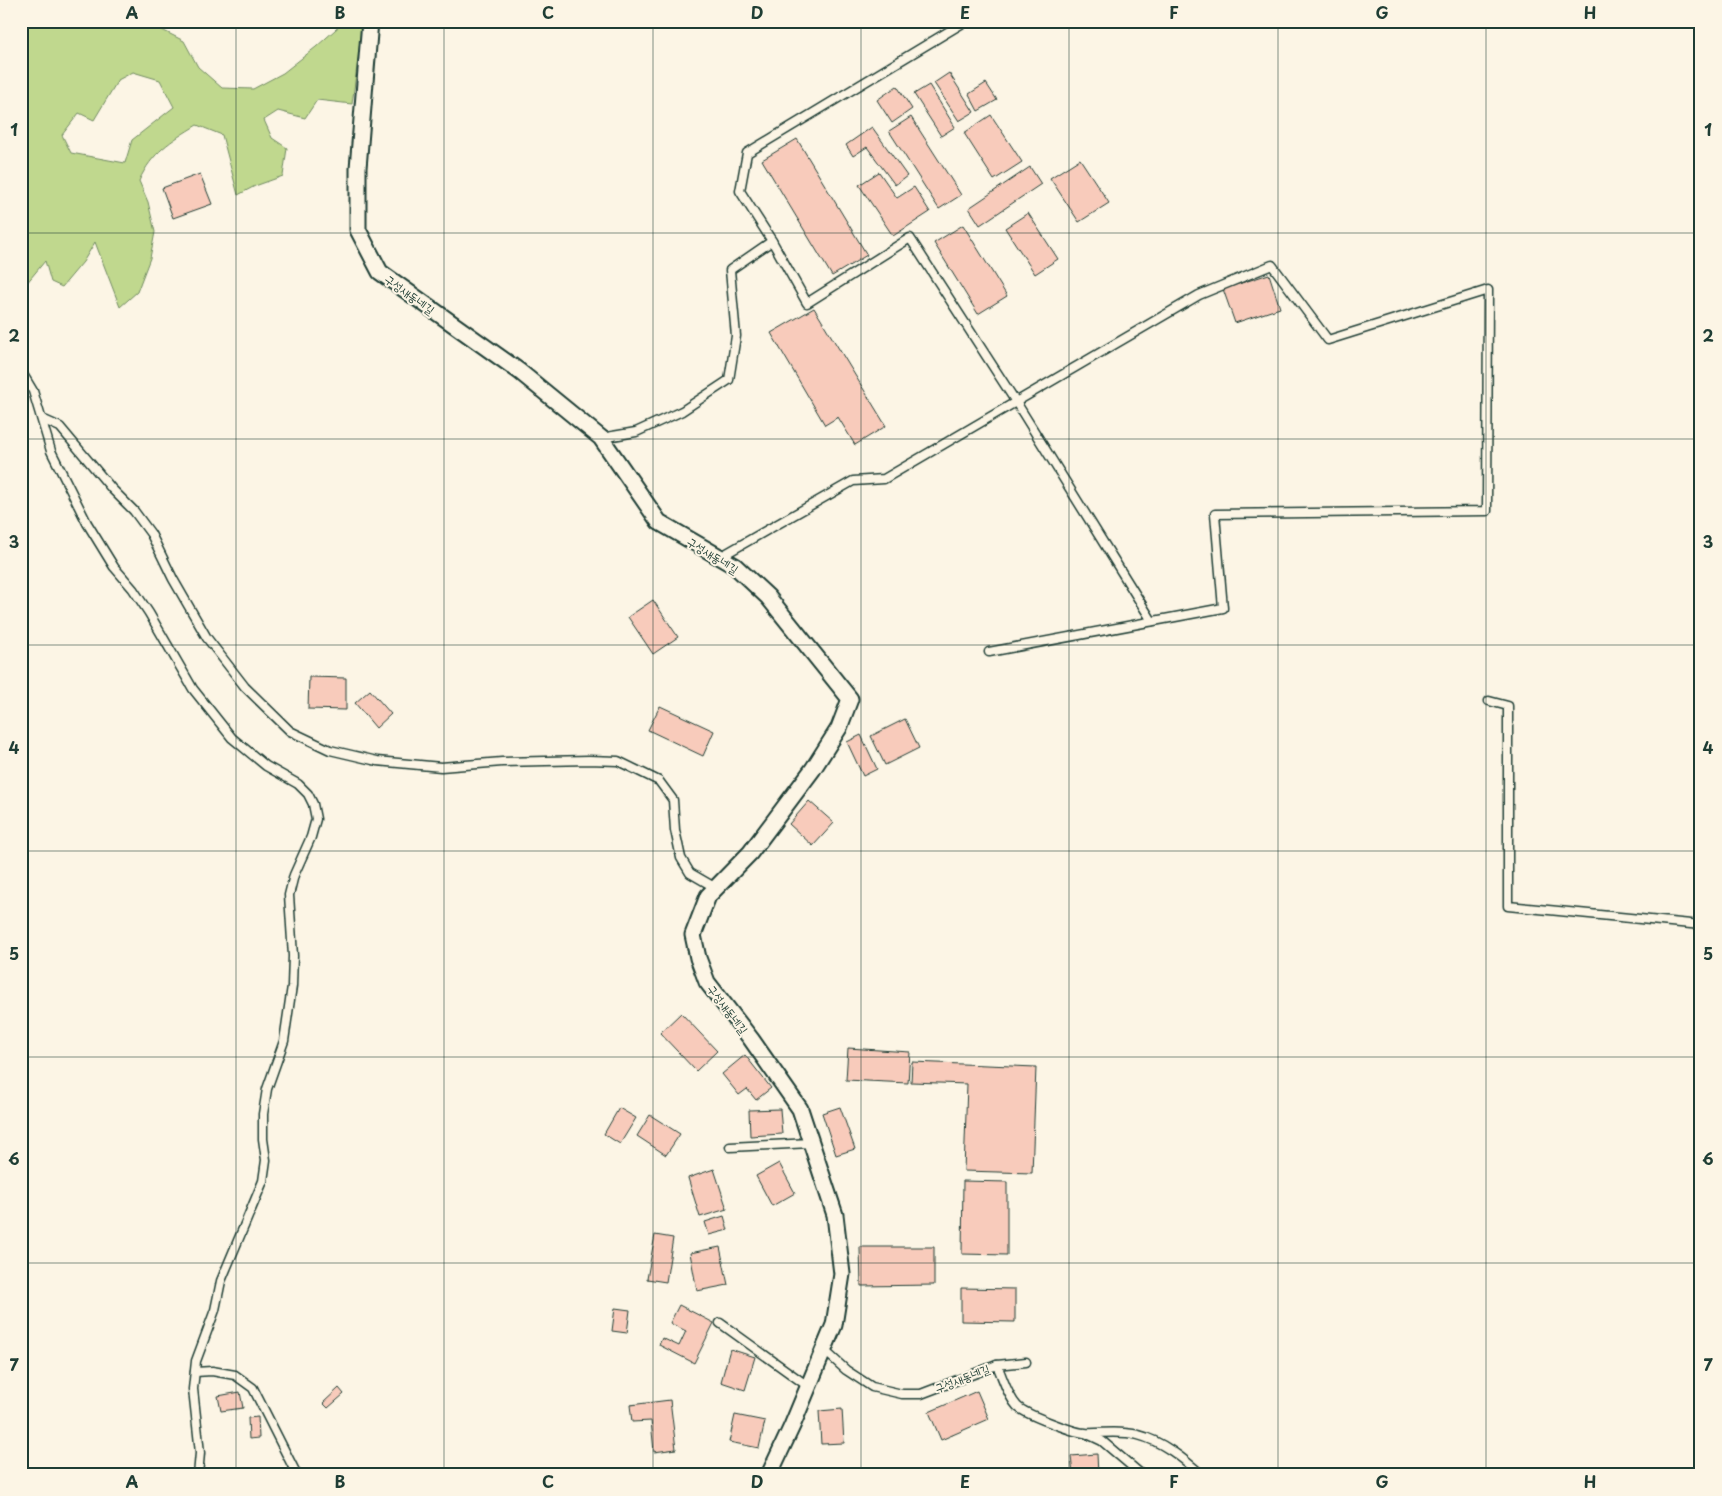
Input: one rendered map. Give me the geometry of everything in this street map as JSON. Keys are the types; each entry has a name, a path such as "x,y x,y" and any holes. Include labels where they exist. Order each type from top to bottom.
{"street":[{"name":"구성새동네길","path":"370,21 358,168 358,230 380,272 519,371 601,438 659,522 735,566 768,598 850,699 840,728 813,769 750,853 708,896 693,935 698,958 707,982 751,1039 800,1109 835,1215 842,1274 834,1325 769,1475"}],"lane":[{"path":"966,21 748,153 740,191 772,241 807,303 910,238 1016,402 1152,621"},
{"path":"601,438 636,432 682,411 729,380 736,336 730,270 772,241"},
{"path":"720,557 853,481 884,479 1199,295 1272,265 1328,340 1488,290 1488,511 1215,514 1223,608 989,652"},
{"path":"21,371 33,391 52,451 87,523 114,567 149,613 193,689 232,738 259,761 298,784 303,789 313,804 316,819 311,837 294,875 289,895 293,956 292,986 284,1041 267,1089 263,1114 263,1139 266,1160 263,1181 221,1281 215,1310 196,1362 193,1388 200,1453 198,1475"},
{"path":"42,419 60,427 112,489 134,511 151,534 173,579 207,638 245,687 290,730 330,750 377,761 441,766 502,762 589,760 618,762 659,781 673,800 675,830 681,858 690,873 716,888"},
{"path":"1490,701 1508,706 1508,906 1701,924"},
{"path":"730,1147 811,1143"},
{"path":"720,1322 808,1387"},
{"name":"구성새동네길","path":"824,1350 846,1370 872,1387 902,1394 921,1394 997,1364 1010,1396 1018,1407 1048,1422 1102,1441 1142,1475"},
{"path":"997,1364 1026,1362"},
{"path":"195,1372 212,1371 235,1375 253,1388 297,1475"},
{"name":"구성새동네길","path":"1083,1433 1109,1431 1139,1435 1164,1446 1184,1459 1202,1475"},
{"path":"1697,1475 1701,1466"}],"green space":[{"path":"21,21 114,21 160,29 184,41 198,67 222,88 253,89 283,73 345,21 363,21 352,104 317,100 305,118 278,111 264,120 272,138 287,148 283,176 255,186 238,195 222,135 197,125 163,148 150,162 139,181 148,202 155,232 150,258 137,292 120,307 95,242 83,262 62,287 51,282 45,261 21,290","holes":["133,72 160,80 174,107 132,140 125,163 71,153 62,135 79,113 94,120 118,80"]}],"building":[{"path":"949,73 974,112 959,121 934,83"},
{"path":"986,83 997,100 978,111 969,94"},
{"path":"929,85 955,127 941,136 914,94"},
{"path":"897,86 912,109 892,123 877,100"},
{"path":"991,115 1022,162 994,180 964,133"},
{"path":"911,117 961,195 939,209 889,131"},
{"path":"872,127 907,176 895,185 867,147 853,156 846,145"},
{"path":"797,139 867,255 832,276 762,160"},
{"path":"1080,159 1109,203 1079,222 1050,178"},
{"path":"1030,167 1041,184 980,225 969,208"},
{"path":"879,172 897,198 914,187 930,212 893,236 859,185"},
{"path":"200,174 212,204 173,218 162,188"},
{"path":"1028,213 1058,259 1035,274 1005,228"},
{"path":"963,225 1007,296 978,314 934,243"},
{"path":"1269,274 1280,308 1235,323 1223,289"},
{"path":"814,308 886,426 855,445 838,417 825,425 771,333"},
{"path":"653,600 678,637 653,654 628,617"},
{"path":"309,677 346,678 346,710 308,709"},
{"path":"370,690 391,714 376,728 355,703"},
{"path":"660,706 714,731 703,756 648,730"},
{"path":"905,719 919,748 885,765 871,736"},
{"path":"861,735 877,769 863,776 847,742"},
{"path":"809,801 834,823 813,846 789,824"},
{"path":"681,1013 717,1051 696,1071 660,1033"},
{"path":"848,1048 910,1052 908,1083 846,1080"},
{"path":"745,1055 771,1088 756,1100 747,1089 739,1095 722,1074"},
{"path":"912,1062 1036,1067 1032,1173 964,1171 967,1084 911,1082"},
{"path":"840,1107 855,1149 836,1155 822,1113"},
{"path":"619,1108 636,1118 620,1144 604,1134"},
{"path":"780,1109 782,1134 750,1136 749,1110"},
{"path":"650,1115 680,1134 666,1155 637,1136"},
{"path":"779,1163 795,1193 772,1206 756,1176"},
{"path":"714,1169 727,1209 700,1217 688,1178"},
{"path":"963,1181 1007,1182 1007,1255 962,1254"},
{"path":"724,1216 728,1230 709,1235 705,1222"},
{"path":"655,1235 673,1238 666,1282 647,1279"},
{"path":"720,1247 728,1285 697,1291 690,1253"},
{"path":"860,1247 934,1247 934,1285 861,1286"},
{"path":"961,1288 1015,1289 1015,1322 961,1321"},
{"path":"679,1305 714,1323 694,1363 659,1345 662,1338 679,1346 686,1331 670,1323"},
{"path":"615,1308 630,1310 627,1333 612,1331"},
{"path":"730,1349 755,1357 745,1390 721,1382"},
{"path":"339,1388 344,1394 328,1408 323,1403"},
{"path":"977,1391 989,1419 941,1440 929,1412"},
{"path":"240,1392 243,1408 221,1411 218,1396"},
{"path":"670,1400 676,1449 654,1452 651,1421 632,1422 630,1405"},
{"path":"842,1409 844,1443 821,1444 819,1411"},
{"path":"735,1415 765,1421 759,1448 729,1442"},
{"path":"258,1417 259,1438 249,1439 248,1418"},
{"path":"1097,1454 1098,1475 1073,1475 1071,1456"}]}
